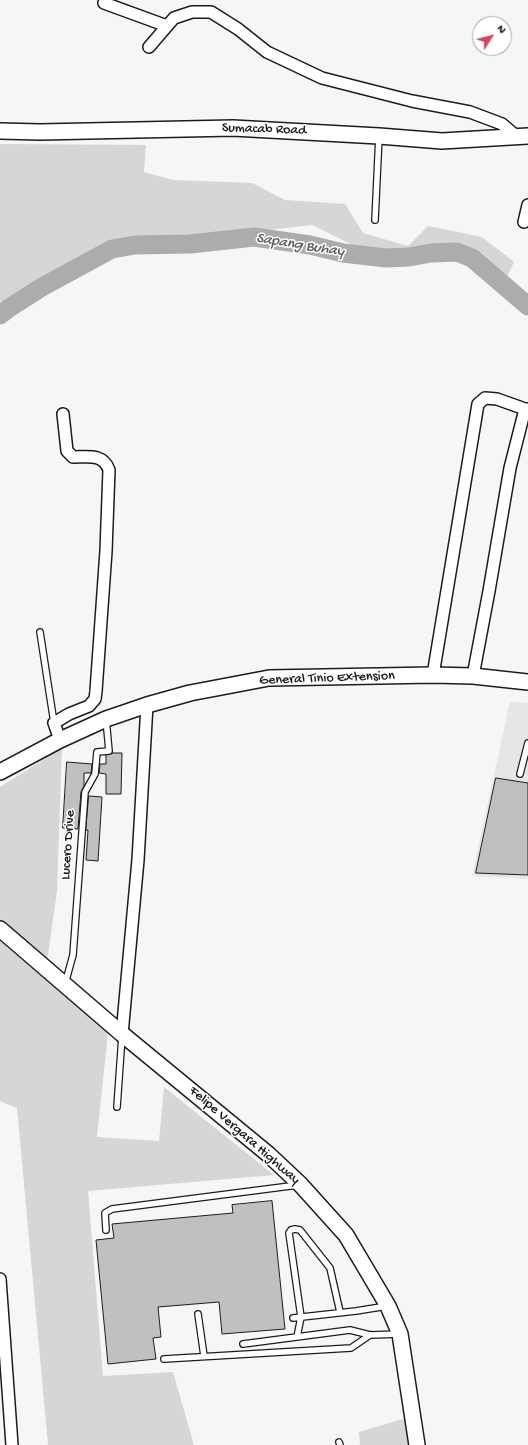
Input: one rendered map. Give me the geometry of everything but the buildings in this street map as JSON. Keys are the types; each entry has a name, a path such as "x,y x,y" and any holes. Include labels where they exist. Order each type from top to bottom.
{"street":[{"path":"104,3 167,26"},
{"path":"149,46 174,18 192,12 211,12 238,29 267,52 322,78 412,101 470,112 502,124 522,136"},
{"name":"Sumacab Road","path":"0,131 40,132 233,128 442,141 522,136"},
{"path":"524,222 528,205"},
{"path":"433,675 478,404 485,398 498,399 527,409 510,468 490,591 473,676"},
{"path":"60,740 54,723 69,714 89,706 95,699 96,695 106,551 109,470 107,463 98,458 73,457 70,455 67,451 63,414"},
{"name":"General Tinio Extension","path":"0,772 60,740 106,719 147,705 190,693 270,678 433,675 473,676 528,682"},
{"path":"122,1034 138,860 147,705"},
{"name":"Felipe Vergara Highway","path":"0,929 122,1034 268,1154 300,1184 346,1235 388,1306 400,1334 416,1445"},
{"path":"0,1280 4,1404 12,1445"}],"lane":[{"path":"375,220 379,136"},
{"path":"40,632 54,723"},
{"name":"Lucero Drive","path":"64,984 73,955 85,792 95,774 97,752 109,751 106,719"},
{"path":"520,774 528,742"},
{"path":"117,1107 122,1034"},
{"path":"106,1230 105,1213 112,1210 300,1184"},
{"path":"297,1337 301,1317 289,1233 291,1230 300,1230 330,1268 340,1312"},
{"path":"294,1318 388,1306"},
{"path":"198,1314 204,1356"},
{"path":"243,1344 350,1330 370,1335 400,1334"},
{"path":"164,1359 352,1348 370,1335"}],"shaded area":[{"path":"0,144 146,145 144,172 173,180 252,183 285,200 345,204 363,233 408,246 428,226 482,237 514,262 506,279 467,248 415,252 369,253 312,225 250,232 170,236 105,244 0,302"},
{"path":"510,702 528,703 528,879 472,876"},
{"path":"62,748 57,891 47,962 0,919 0,787"},
{"path":"0,941 108,1033 97,1137 159,1141 164,1087 274,1175 88,1191 103,1376 173,1372 194,1445 48,1445 17,1108 0,1101"},
{"path":"409,1417 412,1445 360,1445 359,1432"}],"waterway":[{"name":"Sapang Buhay","path":"0,315 42,287 112,249 135,245 190,244 254,237 310,245 343,253 386,258 457,252 472,258 528,306"}]}
